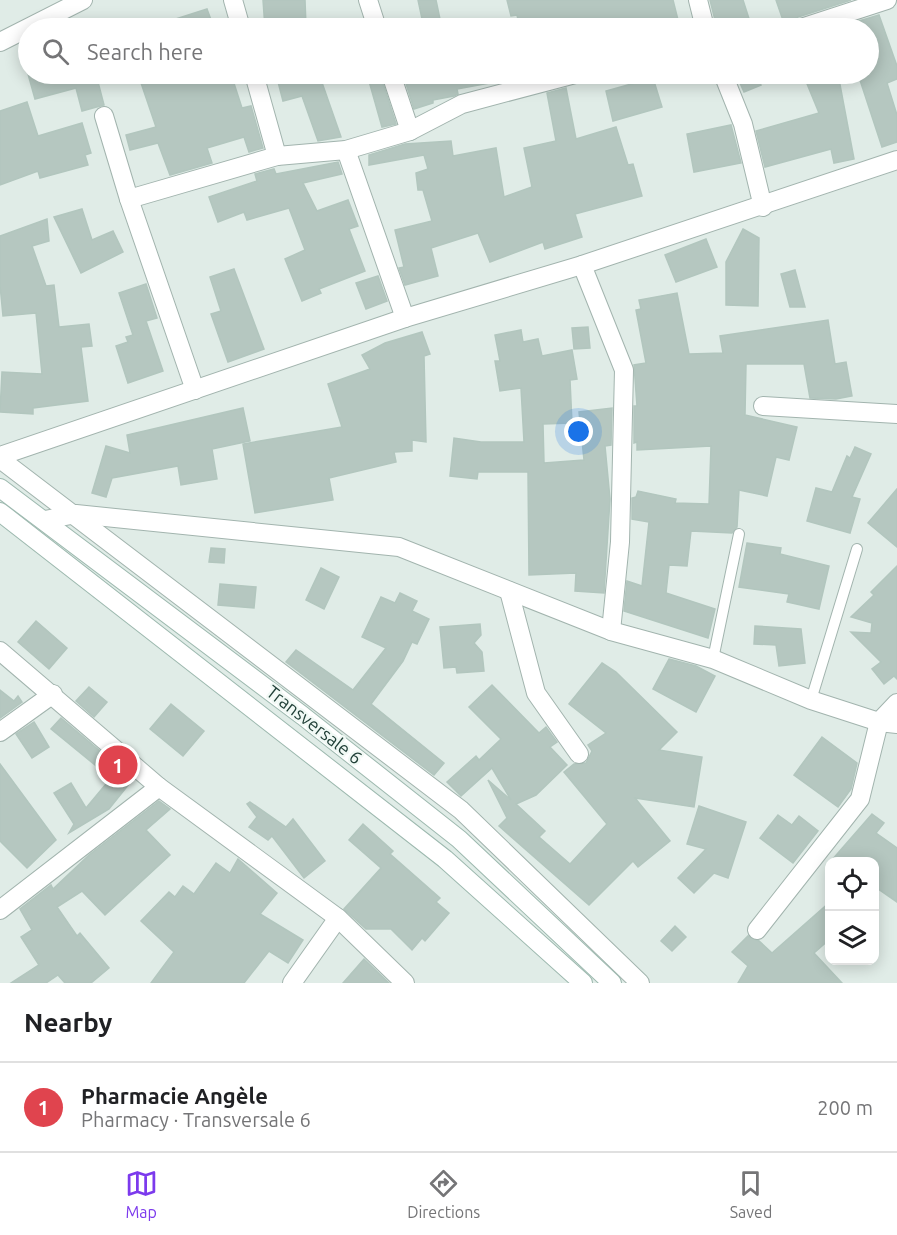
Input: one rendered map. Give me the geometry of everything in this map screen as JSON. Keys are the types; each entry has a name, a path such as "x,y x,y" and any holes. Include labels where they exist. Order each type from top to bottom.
{"street":[{"path":"47,18 83,0"},
{"path":"233,0 238,18"},
{"path":"368,0 374,18"},
{"path":"698,0 702,18"},
{"path":"832,18 887,0"},
{"path":"0,42 18,33"},
{"path":"257,84 278,156"},
{"path":"395,84 410,131"},
{"path":"129,199 278,156 346,150 410,131 462,104 537,84"},
{"path":"727,84 743,124 763,207"},
{"path":"104,116 129,199 195,390"},
{"path":"346,150 405,318"},
{"path":"0,457 405,318 582,266 763,207 897,160"},
{"path":"582,266 624,370 621,531 611,632"},
{"path":"763,406 897,414"},
{"path":"0,457 461,810 640,983"},
{"name":"Transversale 6","path":"0,488 303,716 459,839 612,983"},
{"name":"Transversale 6","path":"0,512 445,859 584,983"},
{"path":"45,520 76,514 399,547 611,632 713,659 812,700 888,723"},
{"path":"509,591 536,693 579,754"},
{"path":"0,651 159,787 338,918 405,983"},
{"path":"0,732 53,694"},
{"path":"303,716 317,699"},
{"path":"757,930 860,799 897,703"},
{"path":"0,910 159,787"},
{"path":"501,879 519,866"},
{"path":"292,983 338,918"}],"lane":[{"path":"713,659 740,534"},
{"path":"812,700 857,549"}],"building":[{"path":"263,0 305,0 306,18 264,18"},
{"path":"418,0 436,0 440,18 422,18"},
{"path":"507,0 673,0 678,18 518,18 517,15 511,16"},
{"path":"710,0 743,0 749,18 714,18"},
{"path":"776,0 851,0 797,18 782,18"},
{"path":"207,9 210,18 179,18"},
{"path":"879,15 897,66 897,79 887,83 897,115 897,142 882,147 861,84 879,84 879,18 869,18"},
{"path":"31,84 99,84 104,105 82,111 76,88 35,99"},
{"path":"141,84 234,84 242,108 251,106 263,148 249,152 244,137 207,148 212,163 170,175 158,143 130,150 126,135 156,127"},
{"path":"279,84 322,84 341,137 318,141 302,96 283,101"},
{"path":"370,84 383,84 396,124 382,127"},
{"path":"406,84 484,84 457,89 458,94 454,96 433,100 433,103 414,109"},
{"path":"631,84 655,84 662,107 613,121 606,91"},
{"path":"740,84 761,85 744,92"},
{"path":"807,84 840,84 854,159 834,163 831,149 765,167 756,131 819,113"},
{"path":"566,88 576,139 616,127 628,165 633,164 642,196 575,214 582,237 545,249 543,242 490,262 478,233 431,248 438,276 405,285 399,268 404,267 395,230 432,221 423,190 418,190 416,173 428,169 424,155 369,165 369,155 405,144 451,141 453,156 496,148 504,197 532,187 524,148 556,141 547,93"},
{"path":"27,102 38,136 82,123 91,153 85,155 88,165 40,178 38,171 0,185 0,111"},
{"path":"731,125 741,163 694,172 687,134"},
{"path":"338,162 342,174 303,183 317,211 348,200 358,226 349,229 365,271 319,289 321,293 302,301 285,259 305,250 289,208 247,220 244,212 218,222 209,197 257,181 255,174 274,169 276,174"},
{"path":"82,209 92,240 113,231 123,252 81,273 54,217"},
{"path":"47,219 49,241 32,246 46,286 54,285 59,327 89,324 92,346 81,347 88,401 33,408 33,414 0,412 2,372 42,374 36,313 3,316 0,285 0,236"},
{"path":"743,229 759,238 758,306 726,305 726,262"},
{"path":"706,239 717,267 676,282 665,255"},
{"path":"234,269 264,349 228,362 211,314 221,311 210,277"},
{"path":"795,270 805,307 790,307 781,274"},
{"path":"378,276 387,301 366,309 356,283"},
{"path":"146,284 157,318 146,321 163,371 128,383 116,346 128,342 126,337 133,335 119,293"},
{"path":"677,293 689,354 723,353 720,336 828,320 835,364 846,362 852,396 836,399 810,398 804,364 746,364 745,415 797,427 789,460 776,457 767,496 739,490 737,527 732,533 691,531 687,566 669,565 666,593 715,609 708,638 624,611 627,581 642,586 649,522 632,519 632,498 636,497 638,491 676,499 675,503 709,504 711,446 637,450 637,442 634,443 634,406 637,406 634,365 646,363 636,310 641,309 639,300"},
{"path":"588,327 590,348 574,349 572,328"},
{"path":"521,330 523,342 538,339 542,356 572,350 577,379 570,380 572,423 543,424 544,463 584,460 579,412 612,408 611,445 605,446 610,499 604,593 575,591 576,573 529,575 528,472 478,472 477,479 450,476 454,438 481,442 524,442 521,388 500,391 495,361 500,361 495,335"},
{"path":"422,332 430,354 424,356 426,442 412,440 412,451 394,452 396,462 329,478 333,500 255,513 243,444 342,427 328,384 370,369 362,355 385,343"},
{"path":"243,408 250,441 212,449 217,479 181,485 178,466 112,478 106,497 92,493 106,446 130,453 127,435"},
{"path":"855,447 871,454 852,497 860,499 850,533 807,521 816,488 832,492 847,456 850,458"},
{"path":"897,489 897,547 868,523"},
{"path":"747,543 781,548 780,554 829,566 819,609 787,602 789,594 739,587"},
{"path":"211,548 225,549 224,563 209,562"},
{"path":"897,566 897,679 894,676 884,684 872,669 881,662 851,632 871,633 872,623 851,617 874,595 871,592"},
{"path":"321,568 339,577 324,609 306,600"},
{"path":"220,584 256,587 254,608 218,605"},
{"path":"400,593 417,601 412,611 429,619 417,644 412,642 403,661 371,704 444,763 434,775 286,662 296,650 353,690 386,648 362,637 381,597 395,603"},
{"path":"36,621 67,648 49,669 18,642"},
{"path":"480,624 481,635 474,643 482,652 484,671 457,673 456,667 444,668 440,627"},
{"path":"755,626 801,629 805,663 779,666 776,645 754,644"},
{"path":"669,659 696,666 715,676 696,712 653,689"},
{"path":"602,663 616,672 677,732 659,750 702,757 694,807 635,798 670,841 638,867 633,861 589,905 499,826 507,818 488,780 511,800 492,768 461,796 447,782 476,756 479,760 501,739 469,707 492,685 539,733 546,727 557,742 550,747 567,765 536,795 516,804 545,831 539,837 570,864 607,824 564,772 574,764 586,763 592,751 588,745 606,733 569,704"},
{"path":"89,687 107,702 94,717 76,701"},
{"path":"0,690 14,701 18,696 22,702 0,718"},
{"path":"171,704 204,731 183,756 150,729"},
{"path":"61,718 133,779 109,809 69,833 74,824 54,793 71,783 86,808 111,778 51,729"},
{"path":"34,722 49,747 32,758 16,734"},
{"path":"822,737 857,763 851,789 838,807 794,775"},
{"path":"0,764 56,840 27,868 0,841"},
{"path":"159,801 170,809 146,830 170,855 105,915 82,891 57,907 77,936 80,933 109,968 91,983 65,983 58,975 46,983 11,983 39,965 21,937 32,930 20,909 51,885 53,889 89,855"},
{"path":"250,802 286,827 293,819 325,861 304,878 272,836 268,840 249,827 257,817 247,804"},
{"path":"699,806 746,822 728,878 714,873 694,893 678,878 706,849 687,844"},
{"path":"872,814 884,823 876,833 897,848 897,902 879,889 879,857 834,857"},
{"path":"778,815 792,825 799,816 818,831 793,863 760,838"},
{"path":"363,824 393,851 390,854 440,898 436,902 449,913 425,941 422,938 412,950 391,929 366,929 344,909 381,868 349,840"},
{"path":"238,859 277,893 260,914 303,940 288,963 269,951 244,983 151,983 174,952 141,921 169,892 175,897 183,886 194,894 216,863 230,873"},
{"path":"825,906 825,943 814,953 842,983 738,983 748,966 732,952 748,936 759,941 772,953"},
{"path":"675,926 686,937 672,951 661,941"},
{"path":"364,959 389,983 343,983"}],"place":[{"name":"Pharmacie Angèle","path":"118,765"}]}
